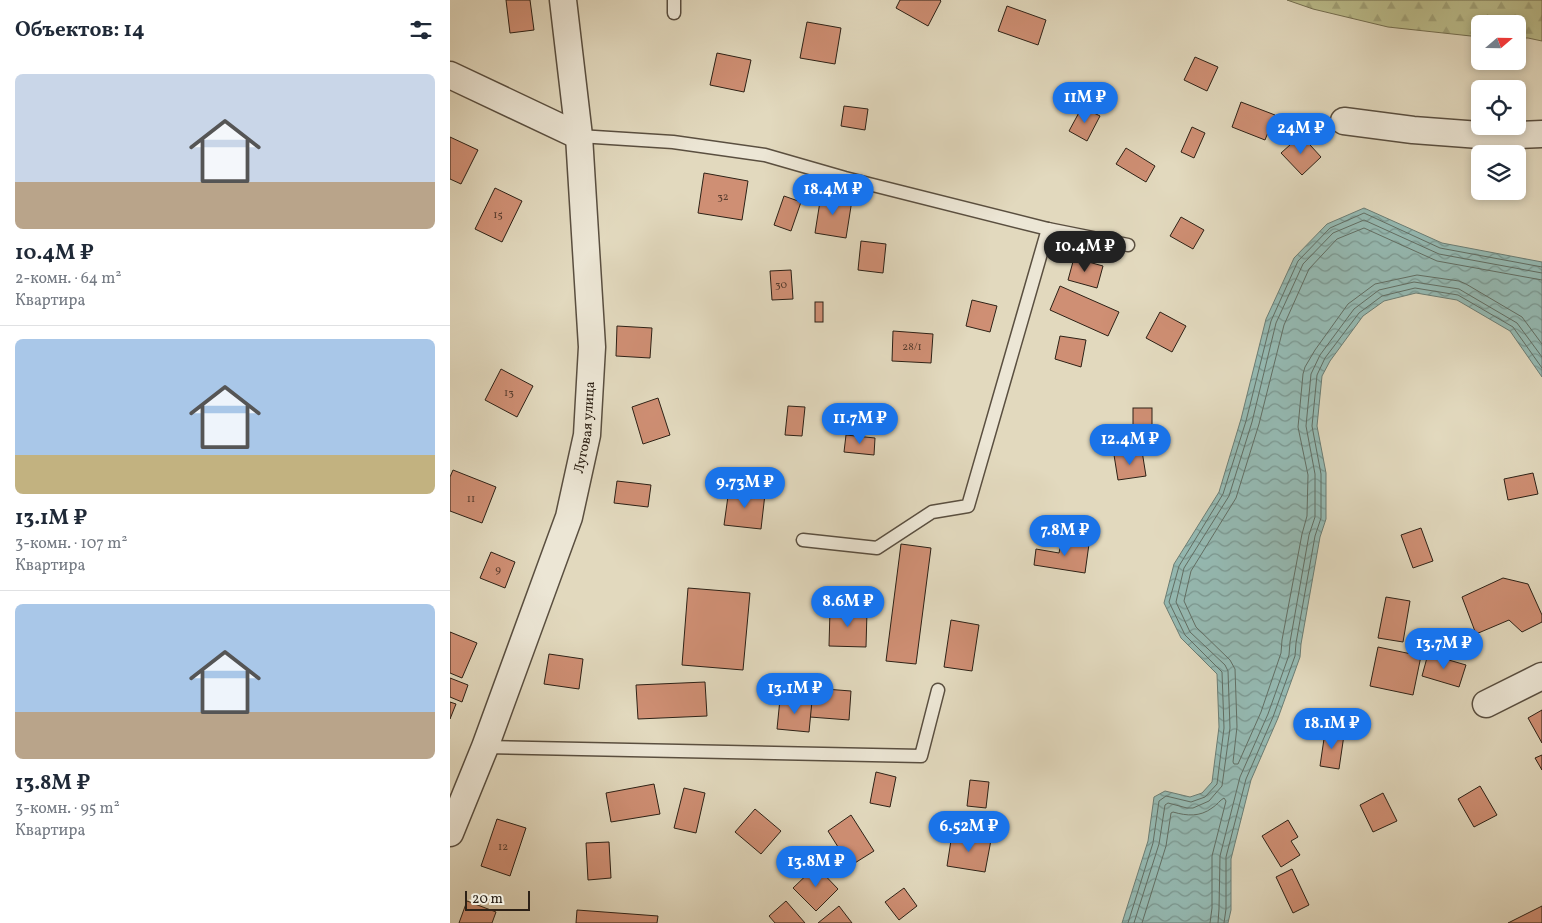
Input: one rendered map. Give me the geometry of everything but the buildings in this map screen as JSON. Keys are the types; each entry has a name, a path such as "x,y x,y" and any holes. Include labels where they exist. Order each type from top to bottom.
{"street":[{"name":"Луговая улица","path":"450,833 485,747 569,517 587,435 592,347 579,136 563,0"},
{"path":"450,75 579,136"},
{"path":"1344,121 1413,130 1493,136 1542,134"},
{"path":"1486,704 1542,676"}],"lane":[{"path":"674,0 674,13"},
{"path":"579,136 673,142 765,155 845,178 1048,229 1128,245"},
{"path":"803,540 877,548 932,512 968,506 1048,229"},
{"path":"485,747 922,756 938,690"}],"green space":[{"path":"1287,0 1542,0 1542,41 1526,38 1526,15 1471,15 1471,36 1388,27 1313,9"}],"water":[{"path":"1364,208 1442,243 1542,262 1542,377 1510,331 1457,300 1416,293 1384,301 1363,316 1330,361 1322,376 1317,426 1326,473 1326,519 1320,537 1300,657 1278,718 1251,780 1231,859 1231,910 1228,923 1122,923 1148,841 1154,797 1165,791 1190,797 1202,793 1212,782 1219,727 1217,674 1181,638 1164,603 1174,564 1219,492 1241,419 1266,319 1294,258 1327,224"}]}
